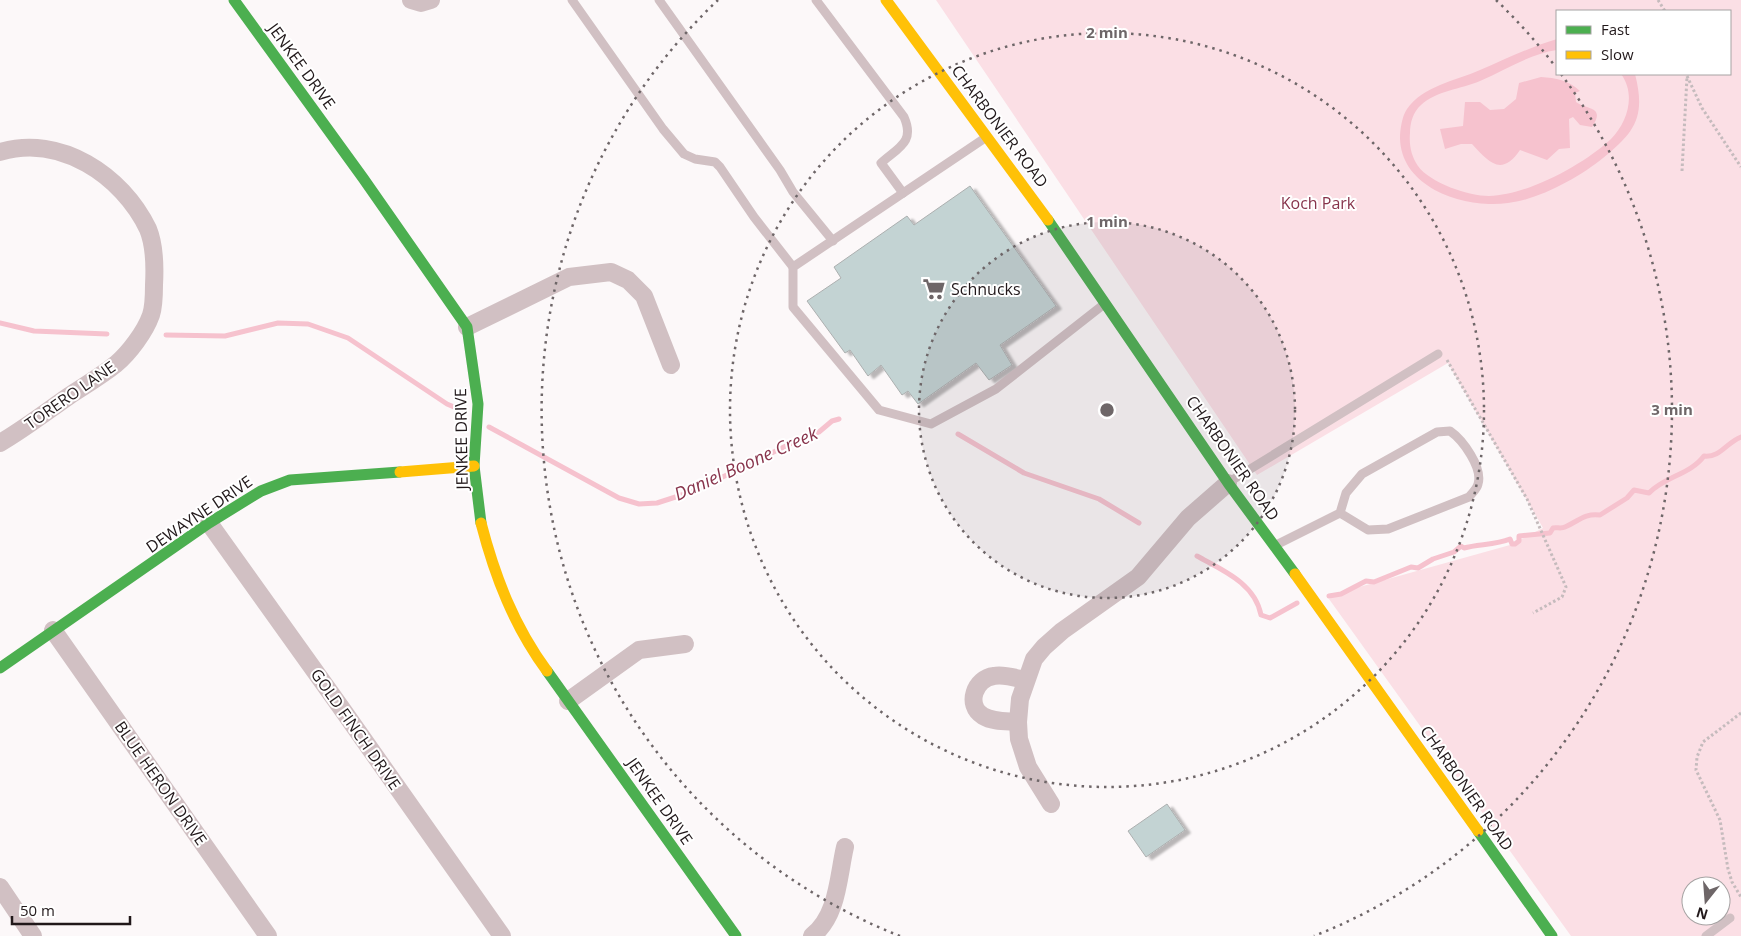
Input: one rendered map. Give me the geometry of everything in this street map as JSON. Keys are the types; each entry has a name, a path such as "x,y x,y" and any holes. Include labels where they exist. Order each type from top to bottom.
{"street":[{"name":"JENKEE DRIVE","path":"234,0 363,178 466,328 474,364 478,404 474,466 480,517 491,560 505,599 527,644 736,936"},
{"path":"411,0 421,3 431,0"},
{"name":"CHARBONIER ROAD","path":"886,0 1035,200 1228,482 1276,545 1552,936"},
{"name":"TORERO LANE","path":"0,152 15,148 41,147 66,153 94,166 116,186 134,208 148,230 155,262 151,315 134,343 117,363 0,443"},
{"path":"466,328 569,277 611,272 628,280 644,296 671,365"},
{"name":"DEWAYNE DRIVE","path":"0,668 53,630 144,570 209,523 260,491 290,480 474,466"},
{"path":"1052,804 1028,767 1019,738 1018,722 1025,680 1034,659 1044,647 1082,617 1138,577 1204,501 1228,482"},
{"name":"GOLD FINCH DRIVE","path":"209,523 502,936"},
{"name":"BLUE HERON DRIVE","path":"53,630 268,936"},
{"path":"568,701 639,650 685,644"},
{"path":"1018,722 995,721 984,717 976,710 973,700 976,688 982,679 994,676 1025,680"},
{"path":"812,936 820,930 830,915 845,847"},
{"path":"0,887 33,936"}],"lane":[{"path":"572,0 663,129 689,158 715,162 720,166 754,217 793,267 793,307 879,410 931,424 996,389 1105,303"},
{"path":"659,0 780,170 793,192 833,241"},
{"path":"816,0 904,116 909,130 906,141 881,163 903,193"},
{"path":"793,267 987,136"},
{"path":"1228,482 1438,354"},
{"path":"1276,545 1340,513 1346,493 1362,474 1437,432 1450,431 1459,437 1479,474 1478,486 1469,497 1388,529 1368,530 1340,513"},
{"path":"1706,936 1719,926"}],"path":[{"path":"1687,75 1702,108 1741,167"},
{"path":"1682,171 1687,75"},
{"path":"1438,354 1449,361 1527,499 1566,587 1562,597 1533,613"},
{"path":"1741,713 1703,742 1697,756 1696,770 1720,820 1728,869 1732,882 1741,897"}],"green space":[{"name":"Koch Park","path":"936,0 1741,0 1741,936 1571,936 1329,599 1345,591 1510,545 1543,528 1448,363 1257,475"}],"shaded area":[{"path":"1556,39 1556,50 1537,55 1473,84 1441,93 1427,100 1418,108 1411,122 1410,146 1418,166 1431,178 1461,191 1489,196 1521,190 1554,177 1586,159 1617,132 1626,116 1629,99 1626,82 1622,75 1635,75 1638,89 1638,113 1630,131 1614,149 1583,173 1545,192 1520,201 1491,204 1474,203 1456,199 1424,183 1411,171 1403,156 1400,135 1407,109 1414,101 1431,89"},
{"path":"1541,77 1557,79 1571,84 1580,91 1575,93 1576,102 1596,112 1596,120 1592,127 1580,125 1573,117 1569,119 1570,148 1559,149 1547,160 1520,150 1507,163 1501,165 1489,161 1472,144 1461,144 1445,149 1440,129 1463,126 1465,102 1480,102 1490,110 1504,109 1516,99 1519,83"}],"building":[{"name":"Schnucks","path":"970,186 1056,306 1000,345 1012,365 989,380 976,363 918,404 908,391 902,395 881,365 868,376 850,350 845,353 807,301 841,278 834,267 907,216 914,225"},
{"path":"1167,804 1185,830 1146,857 1128,831"}],"waterway":[{"name":"Daniel Boone Creek","path":"0,323 34,331 107,334"},
{"name":"Daniel Boone Creek","path":"166,335 225,336 278,323 308,324 348,338 447,404 461,410"},
{"name":"Daniel Boone Creek","path":"489,427 619,498 639,504 657,503 694,491 796,441 819,432 832,421 839,419"},
{"name":"Daniel Boone Creek","path":"958,434 1024,473 1099,499 1139,523"},
{"name":"Daniel Boone Creek","path":"1329,596 1341,594 1366,581 1374,582 1411,567 1418,568 1433,559 1454,552 1461,546 1464,548 1510,539 1512,544 1515,544 1519,541 1519,536 1550,533 1553,528 1564,528 1586,516 1600,515 1627,498 1634,490 1649,493 1662,483 1692,467 1704,456 1715,455 1741,437"},
{"name":"Daniel Boone Creek","path":"1197,556 1227,572 1245,586 1258,604 1261,615 1270,618 1297,603"}],"traffic: fast":[{"path":"234,0 363,178 467,327 478,404 474,466 481,523"},
{"path":"1048,220 1228,483 1295,574"},
{"path":"0,668 209,523 261,491 290,480 400,472"},
{"path":"547,671 736,936"},
{"path":"1478,831 1552,936"}],"traffic: slow":[{"path":"886,0 1048,220"},
{"path":"400,472 474,466"},
{"path":"481,523 499,582 515,619 547,671"},
{"path":"1295,574 1478,831"}],"place":[{"name":"Schnucks","path":"934,289"}]}
